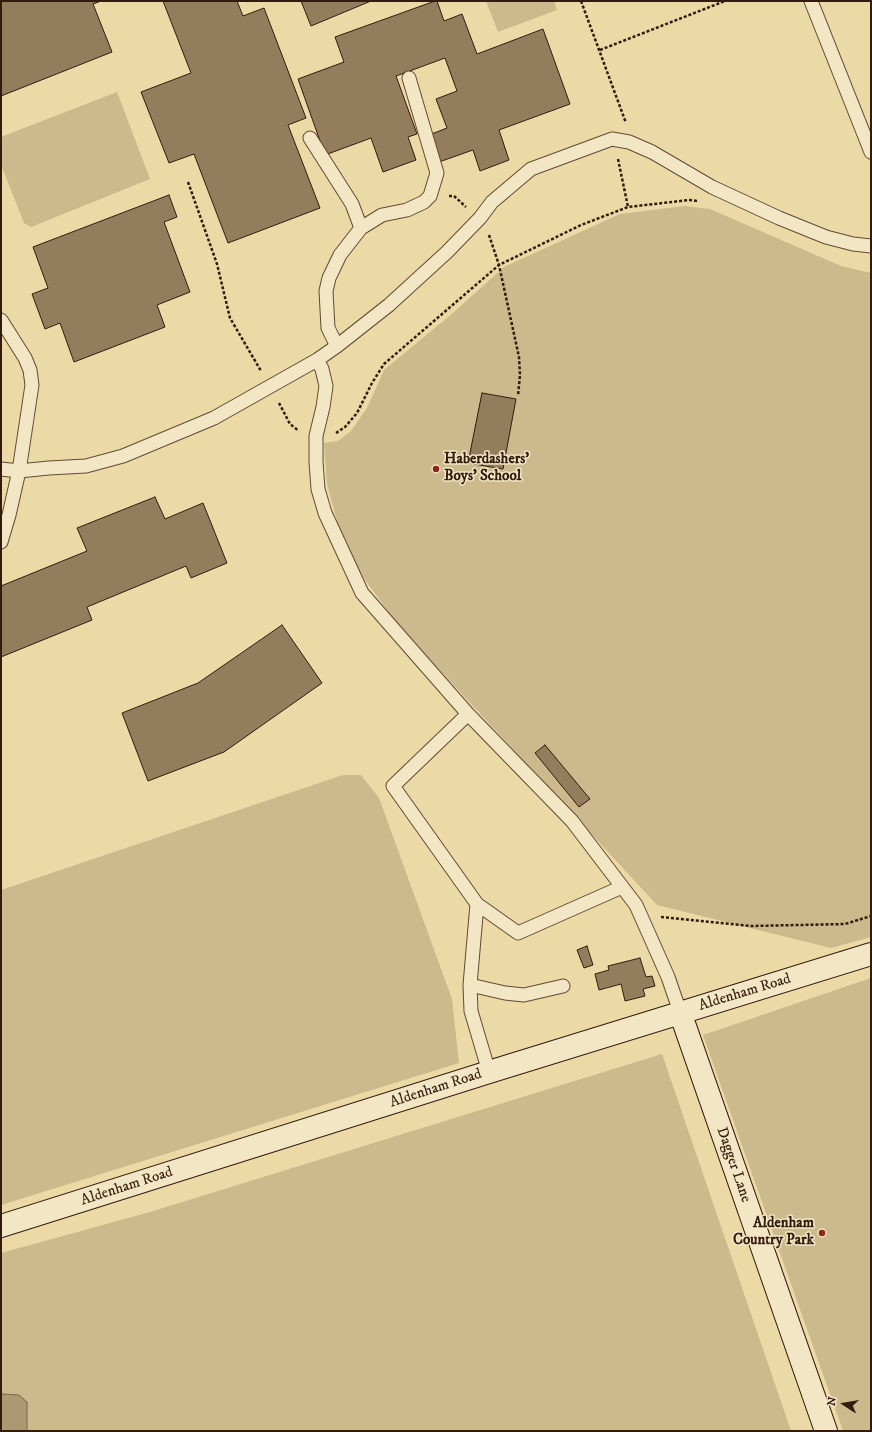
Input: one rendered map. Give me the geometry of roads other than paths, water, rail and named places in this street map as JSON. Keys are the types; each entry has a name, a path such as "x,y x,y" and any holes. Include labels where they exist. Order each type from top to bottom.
{"street":[{"name":"Aldenham Road","path":"1,1226 680,1012 871,954"},
{"name":"Dagger Lane","path":"680,1012 826,1431"}],"lane":[{"path":"811,1 871,152"},
{"path":"337,346 328,328 326,291 329,278 340,255 361,228 382,215 407,210 424,202 430,196 437,173 409,78"},
{"path":"310,138 352,204 361,228"},
{"path":"1,469 19,471 86,466 123,456 214,418 317,360 337,346 389,305 447,252 480,218 492,202 530,169 612,139 629,142 652,152 712,187 779,218 826,237 853,244 871,246"},
{"path":"1,320 25,358 30,370 32,385 19,471 1,542"},
{"path":"317,360 322,369 326,386 316,436 318,488 326,513 362,593 468,714 572,821 636,905 668,977 680,1012"},
{"path":"468,714 393,786 477,904 518,933 622,887"},
{"path":"477,904 470,985 471,1011 489,1072"},
{"path":"470,985 505,993 524,995 563,986"}],"place":[{"name":"Haberdashers' Boys' School","path":"436,469"},
{"name":"Aldenham Country Park","path":"822,1233"}]}
